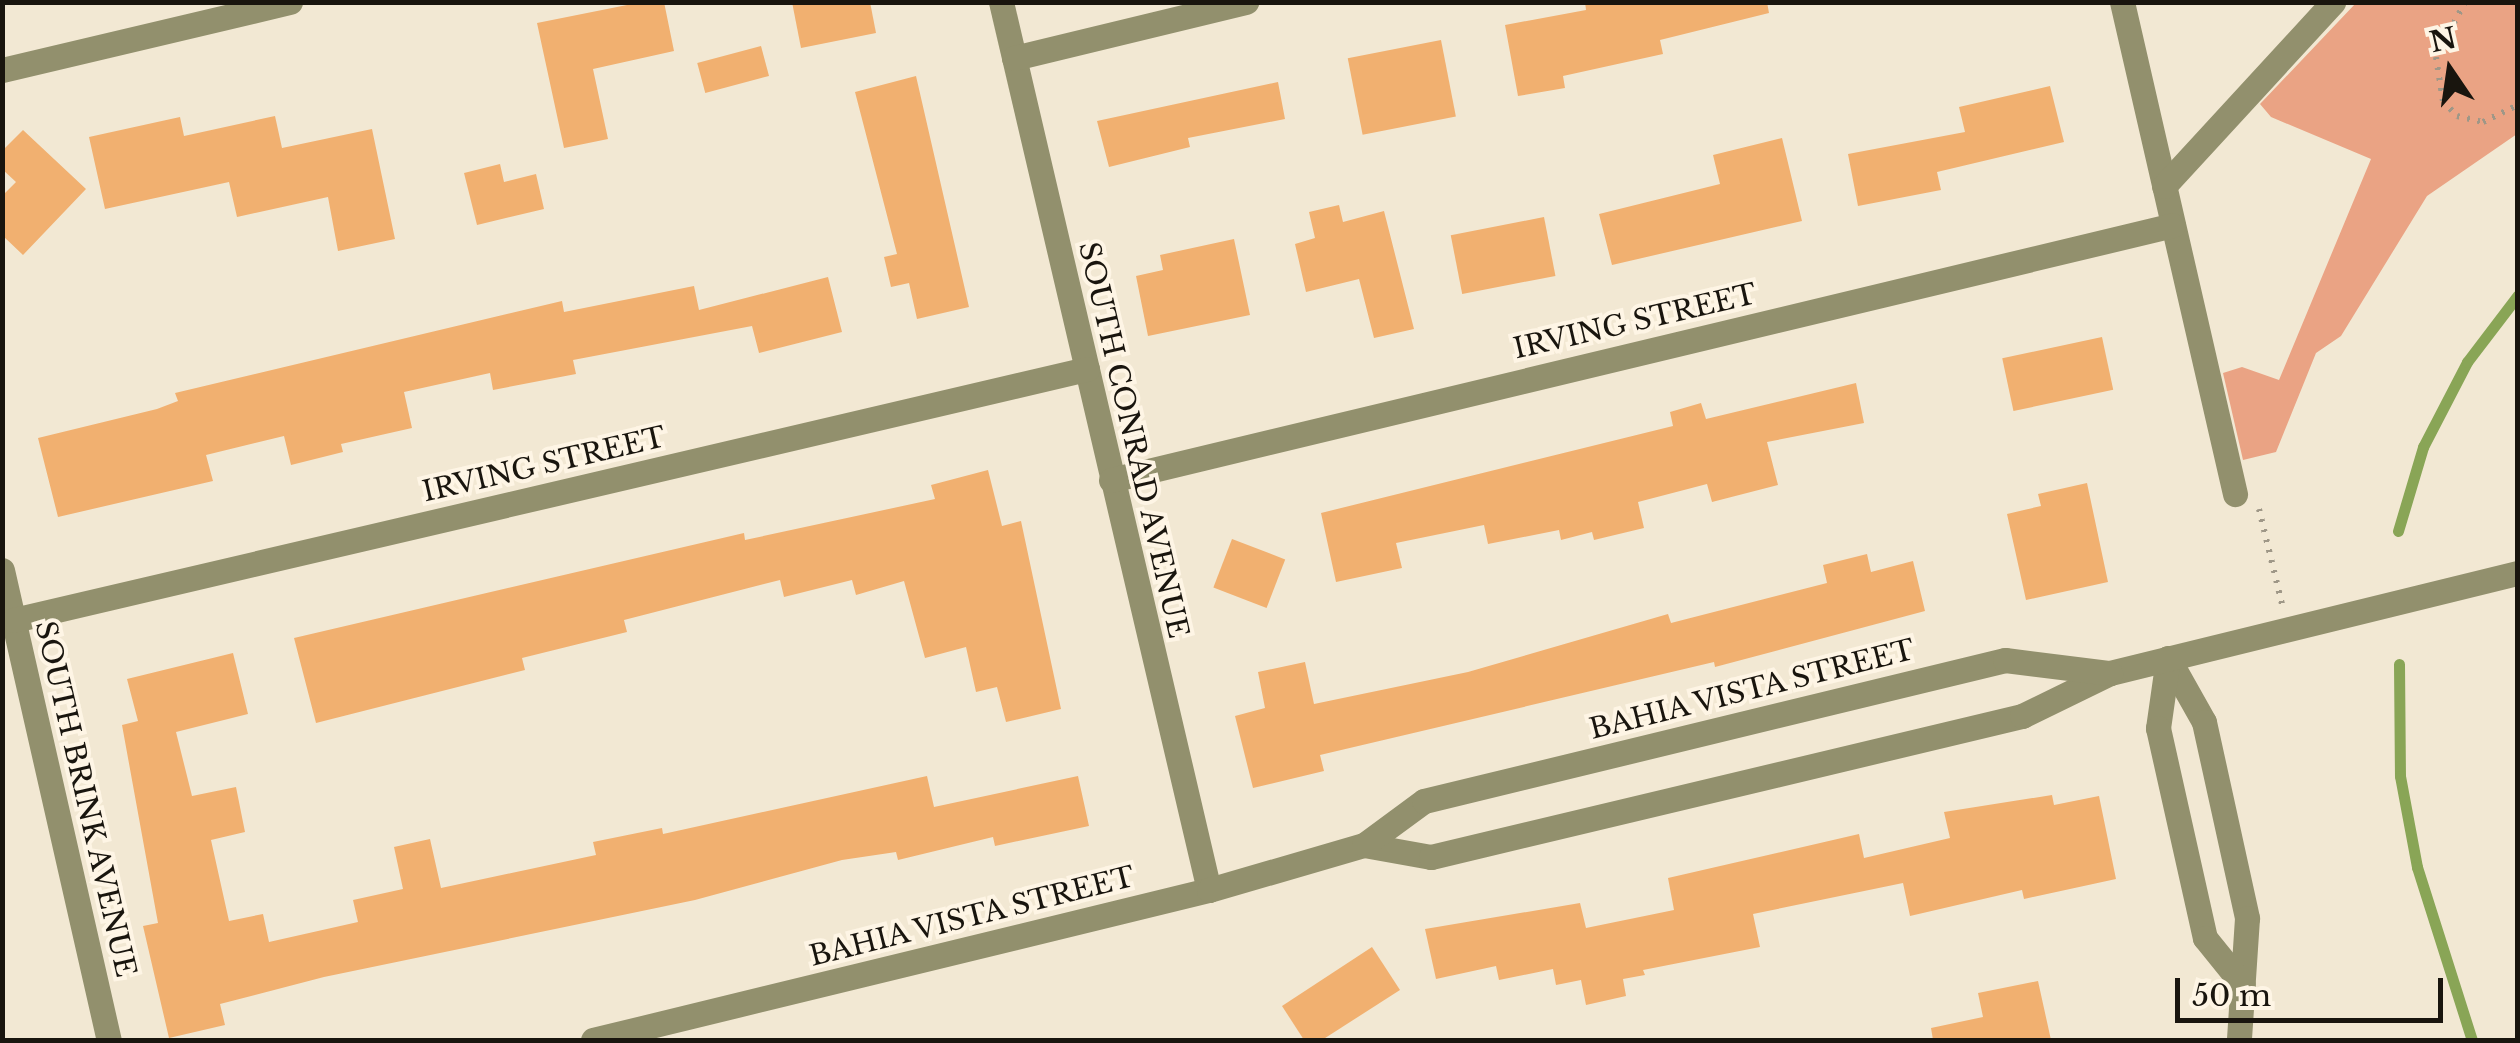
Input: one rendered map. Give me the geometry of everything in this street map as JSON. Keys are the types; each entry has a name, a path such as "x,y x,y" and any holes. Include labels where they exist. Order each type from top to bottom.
{"street":[{"path":"2,70 290,2"},
{"name":"SOUTH CONRAD AVENUE","path":"1001,2 1209,890"},
{"path":"1014,58 1246,2"},
{"path":"2122,2 2232,482"},
{"path":"2164,186 2333,2"},
{"name":"IRVING STREET","path":"1111,480 2173,225"},
{"name":"IRVING STREET","path":"14,620 1087,369"},
{"name":"SOUTH BRINK AVENUE","path":"2,570 109,1040"},
{"name":"BAHIA VISTA STREET","path":"1364,845 1431,857 2022,716 2110,672 2518,573"},
{"path":"2168,658 2158,728 2205,938 2243,984"},
{"path":"2168,658 2204,722 2248,918 2239,1040"},
{"name":"BAHIA VISTA STREET","path":"593,1040 1209,890 1364,845 1424,801 2004,660 2110,672"}],"path":[{"path":"2465,2 2436,57 2443,101 2458,116 2483,122 2518,104"},
{"path":"2232,482 2251,471 2296,627"}],"shaded area":[{"path":"2356,3 2517,3 2517,134 2427,196 2341,336 2316,353 2276,452 2243,460 2223,373 2242,367 2279,380 2371,159 2271,117 2260,104"}],"building":[{"path":"642,2 664,2 674,51 593,69 608,139 564,148 537,23"},
{"path":"792,2 870,2 876,33 801,48"},
{"path":"1585,2 1767,2 1769,13 1660,40 1663,54 1563,76 1565,88 1518,96 1505,25 1586,10"},
{"path":"1441,40 1456,117 1363,135 1348,58"},
{"path":"761,46 769,76 705,93 697,63"},
{"path":"916,76 969,307 917,319 909,283 891,287 884,257 897,254 855,92"},
{"path":"1278,82 1285,119 1188,138 1190,147 1109,167 1097,121"},
{"path":"2050,86 2064,142 1937,172 1941,190 1858,206 1848,154 1965,132 1959,107"},
{"path":"275,116 282,148 372,129 395,239 338,251 328,197 237,217 229,182 105,209 89,137 180,117 184,136"},
{"path":"23,130 86,189 23,255 2,235 2,196 16,182 2,169 2,151"},
{"path":"1782,138 1802,221 1612,265 1599,214 1720,184 1713,155"},
{"path":"500,164 504,182 536,174 544,209 477,225 464,173"},
{"path":"1339,205 1343,222 1384,211 1414,329 1374,338 1359,279 1306,292 1295,244 1315,238 1309,212"},
{"path":"1544,217 1555,276 1462,294 1451,235"},
{"path":"1234,239 1250,315 1148,336 1136,276 1163,270 1160,255"},
{"path":"828,277 842,332 759,353 752,326 573,360 576,374 493,390 490,373 404,392 412,428 341,444 343,452 291,465 284,436 206,455 213,481 58,517 38,438 157,409 178,401 175,393 562,301 564,312 694,286 699,310"},
{"path":"2102,337 2113,390 2013,411 2002,358"},
{"path":"1856,383 1864,423 1767,442 1778,485 1712,502 1707,484 1638,502 1644,528 1594,540 1592,532 1561,540 1559,530 1488,544 1484,525 1396,543 1402,568 1336,582 1321,513 1673,426 1670,412 1701,403 1706,419"},
{"path":"988,470 1002,526 1021,521 1061,709 1006,722 997,687 976,692 966,647 925,658 904,581 856,595 852,580 784,597 780,580 624,620 627,632 522,658 525,670 316,723 294,638 744,533 745,540 935,499 931,485"},
{"path":"2087,483 2108,582 2026,600 2007,514 2041,506 2038,494"},
{"path":"1232,539 1285,559 1267,608 1213,588"},
{"path":"1867,554 1871,572 1913,561 1925,611 1715,667 1714,662 1320,755 1324,771 1253,788 1235,716 1265,708 1258,672 1305,662 1314,704 1468,672 1668,614 1671,623 1827,583 1823,565"},
{"path":"233,653 248,714 176,732 192,796 236,787 245,832 211,840 229,921 263,914 269,942 358,922 353,900 403,889 394,847 430,839 441,888 596,855 593,842 662,828 663,834 927,776 934,807 1078,776 1089,826 995,846 993,837 898,860 896,852 842,860 695,900 324,977 220,1004 225,1025 169,1038 143,926 158,923 122,725 138,721 127,679"},
{"path":"2052,795 2054,805 2099,796 2116,879 2024,899 2022,890 1910,916 1903,883 1753,914 1760,947 1643,970 1645,975 1623,979 1626,996 1586,1005 1581,980 1556,985 1553,969 1499,980 1496,966 1436,979 1425,929 1580,903 1586,928 1674,910 1668,878 1859,834 1864,858 1950,838 1944,812"},
{"path":"1372,947 1400,990 1322,1040 1304,1040 1282,1006"},
{"path":"2038,981 2051,1040 1933,1040 1931,1028 1983,1017 1978,993"}],"waterway":[{"path":"2398,531 2423,447 2467,362 2518,295"},
{"path":"2399,664 2400,776 2417,867 2472,1040"}]}
